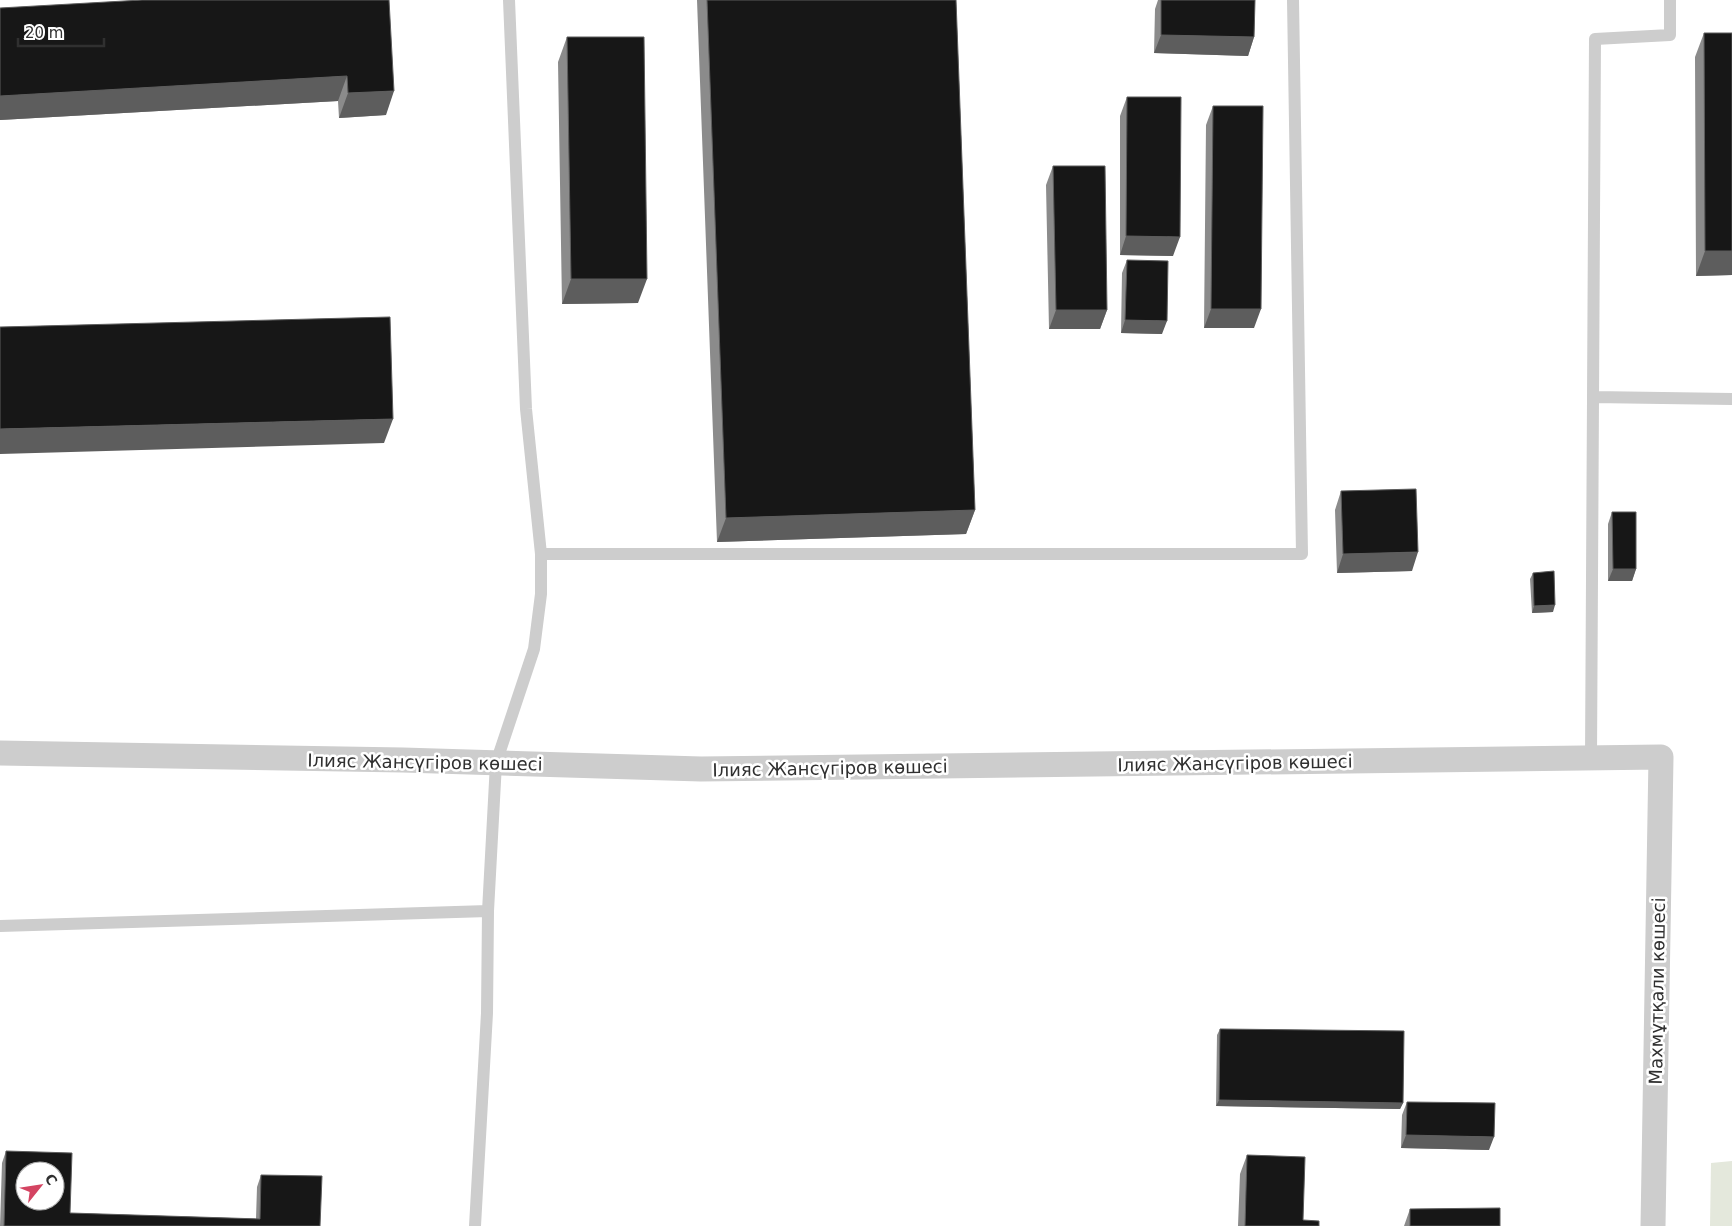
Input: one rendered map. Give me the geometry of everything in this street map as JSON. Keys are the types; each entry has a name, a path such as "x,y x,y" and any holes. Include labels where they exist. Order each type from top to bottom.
{"street":[{"name":"Ілияс Жансүгіров көшесі","path":"0,753 496,763 701,770 1661,757"},
{"name":"Махмұтқали көшесі","path":"1653,1226 1661,757"}],"lane":[{"path":"475,1226 487,1013 488,911 496,763 534,649 541,594 541,554 526,409 509,0"},
{"path":"541,554 1302,554 1293,0"},
{"path":"1591,758 1595,39 1670,35 1670,0"},
{"path":"1593,397 1732,399"},
{"path":"0,926 488,911"}],"shaded area":[{"path":"1732,1161 1732,1226 1710,1226 1711,1163"}],"building":[{"path":"142,0 389,0 394,91 348,93 347,76 0,96 0,8"},
{"path":"707,0 956,0 975,510 726,518"},
{"path":"1161,0 1255,0 1254,37 1161,35"},
{"path":"1704,33 1732,33 1732,251 1705,251"},
{"path":"567,37 644,37 647,279 571,279"},
{"path":"1127,97 1181,97 1180,237 1126,236"},
{"path":"1213,106 1263,106 1261,309 1211,309"},
{"path":"1053,166 1105,166 1107,310 1056,310"},
{"path":"1127,260 1168,261 1167,321 1125,320"},
{"path":"390,317 393,419 0,429 0,327"},
{"path":"1416,489 1418,552 1343,554 1341,491"},
{"path":"1612,512 1636,512 1636,569 1613,569"},
{"path":"1554,571 1555,605 1534,606 1533,573"},
{"path":"1220,1029 1404,1031 1403,1103 1219,1100"},
{"path":"1407,1102 1495,1103 1494,1137 1406,1135"},
{"path":"6,1151 72,1153 70,1213 260,1219 261,1175 322,1176 320,1226 4,1226"},
{"path":"1247,1155 1305,1157 1303,1220 1319,1221 1319,1226 1245,1226"},
{"path":"1500,1208 1500,1226 1410,1226 1410,1209"}]}
